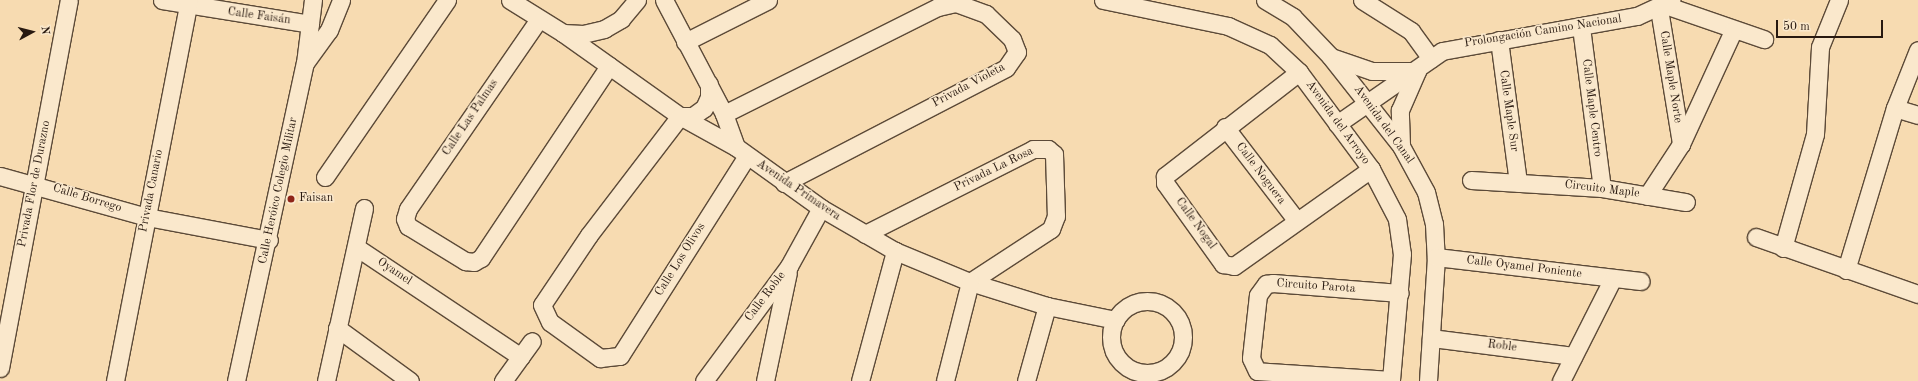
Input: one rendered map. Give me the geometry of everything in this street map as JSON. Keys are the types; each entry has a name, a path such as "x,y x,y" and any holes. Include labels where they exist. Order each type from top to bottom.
{"street":[{"name":"Privada Flor de Durazno","path":"0,368 36,184 69,0"},
{"name":"Calle Faisán","path":"162,0 188,3 310,24"},
{"name":"Calle Heróico Colegio Militar","path":"236,381 269,240 305,63 313,0"},
{"path":"305,63 329,30 341,0"},
{"path":"325,177 447,0"},
{"name":"Avenida Primavera","path":"510,0 563,33 680,116 741,152 821,208 895,251 970,282 1047,306 1116,320"},
{"path":"563,33 583,34 604,29 621,19 637,0"},
{"path":"664,0 685,42 709,84 741,152"},
{"path":"685,42 768,0"},
{"name":"Avenida del Arroyo","path":"1103,0 1228,26 1270,45 1299,72 1371,170 1390,202 1401,235 1400,293 1391,381"},
{"name":"Avenida del Canal","path":"1265,0 1293,17 1330,56 1369,102 1401,146 1431,208 1436,257 1428,381"},
{"path":"1362,0 1411,32 1431,59"},
{"path":"1782,248 1815,134 1820,47 1839,0"},
{"name":"Privada Canario","path":"115,381 188,3"},
{"name":"Privada Violeta","path":"724,114 938,7 956,3 986,14 1012,39 1017,52 1006,68 784,183"},
{"path":"1666,5 1733,31 1764,39"},
{"name":"Prolongación Camino Nacional","path":"1337,124 1417,71 1431,59 1455,46 1581,27 1666,5"},
{"name":"Calle Maple Norte","path":"1666,5 1681,144"},
{"name":"Calle Las Palmas","path":"539,19 408,209 405,219 408,226 465,261 474,262 481,258 609,66"},
{"name":"Calle Maple Centro","path":"1581,27 1602,188"},
{"name":"Calle Maple Norte","path":"1647,196 1681,144 1733,31"},
{"name":"Calle Maple Sur","path":"1499,40 1518,182"},
{"path":"1846,270 1895,108 1918,50"},
{"path":"1330,56 1372,71 1417,71"},
{"name":"Prolongación Camino Nacional","path":"1401,146 1400,110 1417,71"},
{"name":"Calle Nogal","path":"1299,72 1225,127 1164,176 1165,183 1223,264 1234,266 1296,220 1371,170"},
{"path":"680,116 693,116 704,108 709,97 709,84"},
{"path":"1895,108 1918,115"},
{"name":"Calle Los Olivos","path":"680,116 589,235 542,305 550,322 600,358 611,360 620,356 741,152"},
{"name":"Calle Noguera","path":"1225,127 1296,220"},
{"name":"Privada La Rosa","path":"865,234 1033,149 1048,149 1056,161 1056,216 1051,229 970,282"},
{"name":"Calle Borrego","path":"0,176 36,184 147,217 269,240"},
{"name":"Circuito Maple","path":"1471,180 1602,188 1686,202"},
{"path":"326,381 364,208"},
{"name":"Calle Roble","path":"704,381 789,266 821,208"},
{"path":"1756,237 1782,248 1918,294"},
{"name":"Oyamel","path":"356,247 521,357"},
{"path":"860,381 895,251"},
{"name":"Calle Oyamel Poniente","path":"1436,257 1613,278"},
{"path":"765,381 789,266"},
{"path":"1561,381 1613,278 1641,281"},
{"path":"945,381 970,282"},
{"name":"Circuito Parota","path":"1391,381 1257,371 1251,358 1258,295 1266,284 1273,283 1400,293"},
{"path":"1136,303 1163,304 1181,324 1181,350 1163,370 1146,374 1132,370 1121,362 1112,347 1116,320 1136,303"},
{"path":"1026,381 1047,306"},
{"path":"337,328 410,381"},
{"name":"Roble","path":"1431,338 1573,356"},
{"path":"503,381 532,341"}],"place":[{"name":"Faisan","path":"291,199"}]}
